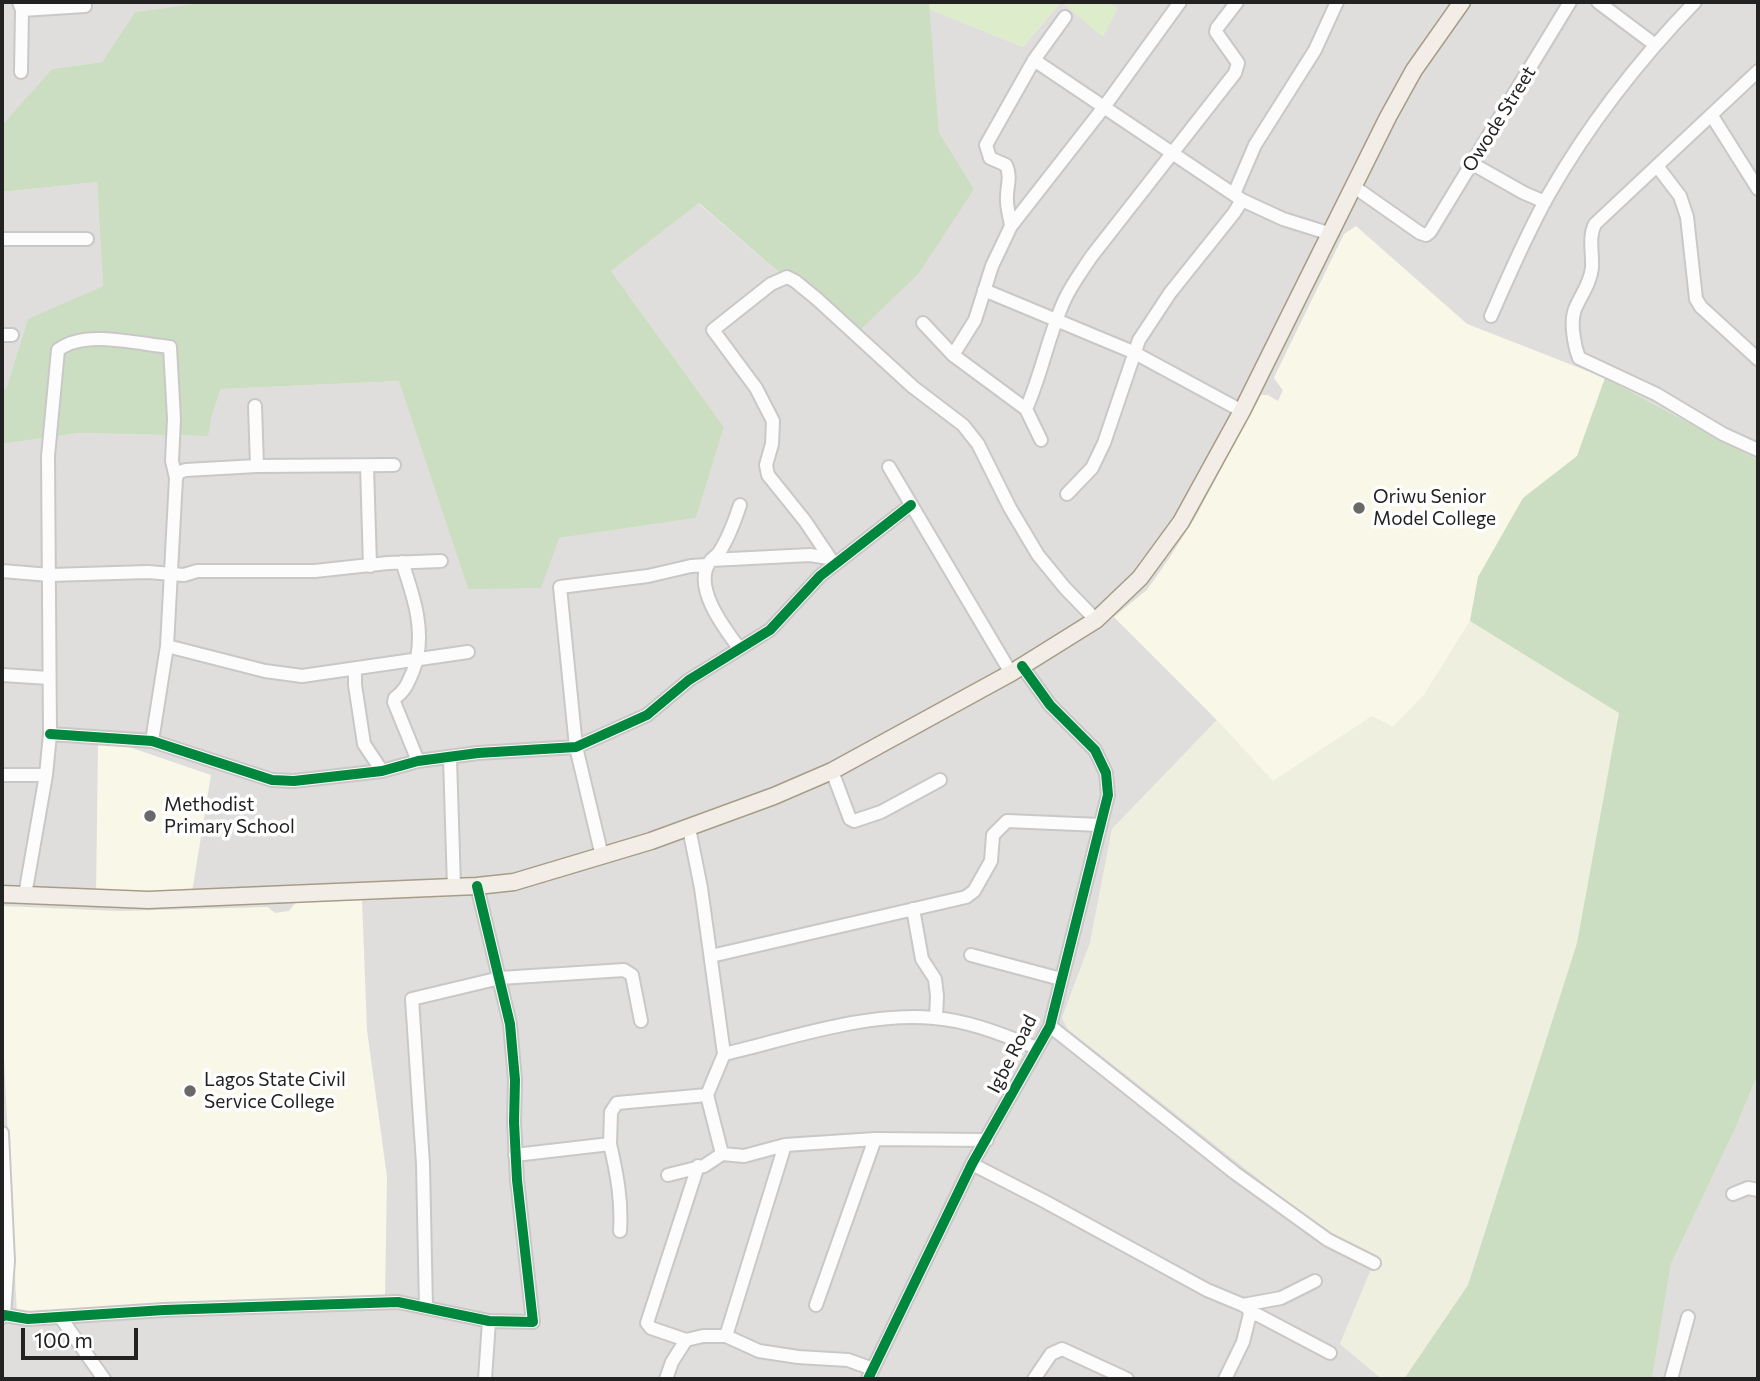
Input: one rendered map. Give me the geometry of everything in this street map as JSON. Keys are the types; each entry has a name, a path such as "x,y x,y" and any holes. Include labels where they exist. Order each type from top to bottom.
{"main road":[{"path":"2,894 148,900 477,886 514,882 689,828 832,771 1017,669 1096,620 1140,578 1164,548 1242,411 1414,69 1462,2"}],"street":[{"path":"953,355 975,320 992,266 1011,226 1104,107 1180,2"},
{"path":"1026,409 1065,300 1083,269 1238,67 1238,63 1216,32 1237,2"},
{"path":"1067,494 1092,468 1104,443 1133,352 1154,314 1234,213 1255,145 1315,50 1337,2"},
{"name":"Owode Street","path":"1353,186 1420,233 1426,235 1430,232 1570,2"},
{"path":"1598,2 1654,44"},
{"path":"1491,316 1545,202 1610,101 1654,44 1695,2"},
{"path":"21,72 20,6 85,6"},
{"path":"1011,226 1007,206 1009,172 1006,165 990,158 986,145 1034,60 1065,17"},
{"path":"1034,60 1238,197 1283,219 1331,234"},
{"path":"1758,71 1595,224 1592,230 1590,277 1573,312 1579,358 1656,394 1758,450"},
{"path":"1712,116 1758,190"},
{"path":"1471,163 1545,202"},
{"path":"1657,166 1680,196 1687,217 1696,299 1701,307 1758,359"},
{"path":"2,239 87,239"},
{"path":"832,561 805,521 768,475 766,465 772,444 773,421 756,388 713,330 771,284 787,277 817,299 913,387 963,425 978,444 1010,508 1038,555 1096,620"},
{"path":"984,290 1133,352 1242,411"},
{"path":"923,323 953,355 1026,409 1041,440"},
{"path":"25,895 46,775 50,734 48,456 58,350 64,345 89,338 170,347 174,419 172,461 176,478 172,574 167,646 152,741"},
{"path":"255,407 257,466"},
{"path":"176,478 179,472 186,470 257,466 394,465"},
{"path":"367,466 370,566"},
{"name":"Igbe Road","path":"871,1374 972,1164 1050,1026 1108,795 1106,773 1095,750 1017,669 911,505 890,467"},
{"path":"739,648 714,613 709,599 709,563 719,553 740,505"},
{"path":"50,734 152,741 272,779 294,781 382,771 418,761 478,753 576,747 647,715 689,680 769,630 832,561 911,505"},
{"path":"602,856 576,747 561,587 649,576 709,563 810,555 832,561"},
{"path":"2,571 50,575 148,572 184,575 197,571 315,571 441,561"},
{"path":"402,562 420,628 418,658 405,690 394,698 394,702 418,761"},
{"path":"167,646 288,675 312,676 370,664 468,652"},
{"path":"355,669 364,744 382,771"},
{"path":"2,675 49,678"},
{"path":"450,758 454,887"},
{"path":"832,771 850,819 854,821 893,807 940,780"},
{"path":"2,775 46,775"},
{"path":"710,956 961,898 974,891 991,860 993,835 1007,821 1100,825"},
{"path":"689,828 701,888 724,1054 707,1095 722,1154"},
{"path":"2,1133 5,1261 3,1316 28,1319 61,1318 164,1310 398,1302 489,1321 533,1322 515,1155 515,1080 510,1024 477,886"},
{"path":"913,909 922,960 935,979 936,1018"},
{"path":"971,955 1061,979"},
{"path":"426,1308 423,1164 412,999 500,978 629,972 632,975 641,1021"},
{"path":"724,1054 853,1023 912,1017 978,1025 1037,1048"},
{"path":"1050,1026 1235,1173 1328,1240 1374,1263"},
{"path":"620,1231 621,1207 610,1144 611,1112 617,1103 707,1095"},
{"path":"668,1175 711,1163 722,1154 744,1156 785,1145 875,1139 987,1140"},
{"path":"816,1305 875,1139"},
{"path":"515,1155 610,1144"},
{"path":"726,1336 785,1145"},
{"path":"972,1164 1330,1353"},
{"path":"698,1166 647,1323 650,1328 686,1340 703,1336 726,1336 759,1351 848,1360 871,1374"},
{"path":"1733,1194 1748,1188 1758,1191"},
{"path":"1246,1309 1281,1298 1315,1281"},
{"path":"1225,1379 1243,1342 1246,1309"},
{"path":"1671,1379 1688,1317"},
{"path":"61,1318 104,1379"},
{"path":"485,1379 489,1321"},
{"path":"666,1379 672,1362 686,1340"},
{"path":"1034,1379 1051,1353 1062,1349 1127,1379"}],"shaded area":[{"path":"2,2 208,2 135,12 102,62 52,69 2,125"},
{"path":"1061,2 1118,9 1108,2 1758,2 1758,460 1605,378 1467,324 1356,227 1344,234 1274,377 1283,391 1278,402 1261,396 1195,518 1168,560 1147,590 1114,617 1217,720 1112,829 1090,943 1062,1018 1068,1029 1317,1225 1377,1257 1340,1344 1382,1379 2,1379 2,444 79,433 207,436 221,389 400,381 468,589 559,538 696,518 724,427 611,271 698,203 853,337 974,189 939,132 929,9 1023,47"},
{"path":"97,182 103,286 28,320 6,389 2,389 2,192"},
{"name":"Oriwu Senior Model College","path":"1356,226 1467,324 1605,378 1577,456 1523,499 1478,577 1470,621 1424,695 1392,727 1371,717 1273,781 1210,713 1114,617 1147,590 1168,560 1195,518 1261,395 1268,395 1278,401 1283,390 1274,378 1344,234"},
{"name":"Methodist Primary School","path":"98,744 129,747 211,775 192,892 96,894"},
{"name":"Lagos State Civil Service College","path":"362,900 367,1030 387,1177 385,1298 17,1316 2,1018 2,906 119,911 268,907 275,913 289,911 296,902"},
{"path":"1758,1074 1758,1379 1652,1379 1671,1264"}],"green space":[{"path":"208,2 929,2 939,132 974,189 919,273 853,337 699,203 611,271 724,427 696,518 559,538 541,588 468,589 399,381 221,389 208,436 79,433 2,444 2,389 6,389 28,319 103,286 97,182 2,192 2,125 52,69 102,62 135,12"},
{"path":"929,2 1061,2 1023,47 929,9"},
{"path":"1061,2 1108,2 1118,8 1103,37"},
{"path":"1605,378 1758,460 1758,1074 1671,1264 1652,1379 1404,1379 1468,1285 1577,943 1619,713 1470,621 1478,577 1523,498 1577,456"},
{"path":"1470,621 1619,712 1577,943 1467,1285 1404,1379 1382,1379 1340,1344 1376,1257 1317,1225 1068,1029 1062,1018 1090,943 1112,829 1217,720 1273,781 1372,716 1393,727 1424,695"}],"cycle path":[{"path":"50,734 152,741 272,780 294,781 382,771 418,761 478,753 576,747 647,715 689,680 770,630 820,576 911,505"},
{"path":"868,1379 972,1164 1050,1026 1108,795 1106,773 1095,750 1050,705 1022,666"},
{"path":"2,1317 4,1315 28,1319 164,1310 398,1302 489,1321 533,1322 517,1180 515,1080 510,1024 477,886"}],"place":[{"name":"Oriwu Senior Model College","path":"1359,508"},
{"name":"Methodist Primary School","path":"150,816"},
{"name":"Lagos State Civil Service College","path":"190,1091"}]}
